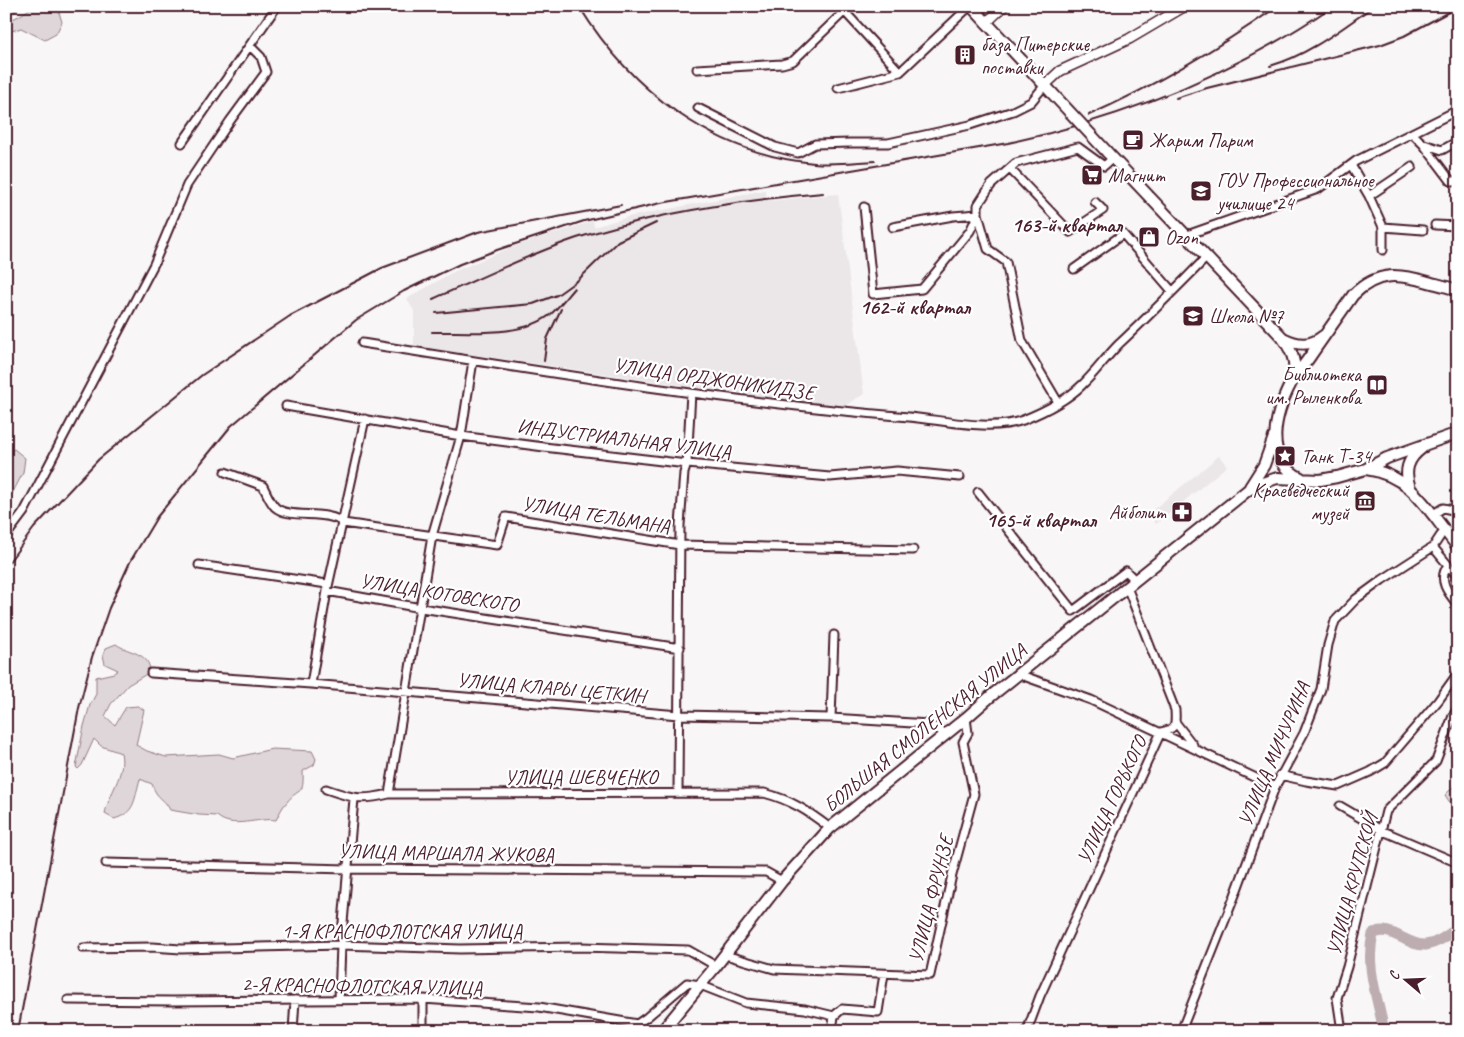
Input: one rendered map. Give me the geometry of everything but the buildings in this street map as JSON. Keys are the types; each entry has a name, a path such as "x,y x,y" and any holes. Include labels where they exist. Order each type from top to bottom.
{"main road":[{"path":"970,6 1282,337 1294,356 1294,372 1276,431 1278,456 1283,465 1295,475 1304,479"},
{"path":"1292,382 1353,295 1362,286 1380,277 1403,276 1457,290"},
{"path":"1282,337 1303,344 1314,342 1326,334"},
{"name":"БОЛЬШАЯ СМОЛЕНСКАЯ УЛИЦА","path":"1248,490 1264,465 1276,431"},
{"name":"БОЛЬШАЯ СМОЛЕНСКАЯ УЛИЦА","path":"662,1031 725,955 782,881 830,828 1018,674 1248,490 1277,478 1326,479 1366,469 1388,458 1458,433"},
{"path":"1410,488 1406,474 1407,466 1411,458 1425,446"},
{"path":"1366,469 1389,475 1410,488 1458,547"}],"street":[{"path":"182,143 277,6"},
{"path":"838,88 900,72 970,6"},
{"path":"986,23 1004,6"},
{"path":"698,108 775,147 798,153 815,144 888,143 970,125 1013,111 1031,102 1049,89 1060,72 1129,38 1184,6"},
{"path":"697,69 782,64 793,61 848,9 900,72"},
{"path":"6,536 24,512 154,264 188,185 230,121 266,72 262,57 250,46"},
{"path":"1187,235 1318,189 1351,165 1458,110"},
{"path":"1412,133 1423,144 1451,181 1458,181"},
{"path":"1423,144 1442,150 1458,141"},
{"path":"1058,402 1022,341 1006,262 988,249 978,214 978,205 991,185 1016,163 1078,147 1104,166 1110,155"},
{"path":"1351,165 1369,196 1383,227 1383,250"},
{"path":"1369,196 1412,167"},
{"path":"1010,169 1070,232 1103,210 1096,202"},
{"path":"864,207 873,294 922,288 970,232 978,214"},
{"path":"893,227 953,216 978,214"},
{"path":"1435,225 1458,226"},
{"path":"1383,227 1423,230"},
{"path":"1074,269 1123,234 1172,291"},
{"name":"УЛИЦА ОРДЖОНИКИДЗЕ","path":"362,343 691,393 830,411 970,425 1004,425 1022,420 1068,397 1207,257"},
{"path":"389,794 432,536 461,436 473,361"},
{"path":"678,793 680,545 691,393"},
{"name":"ИНДУСТРИАЛЬНАЯ УЛИЦА","path":"286,406 461,436 687,464 830,477 896,471 960,477"},
{"path":"311,684 328,591 365,419"},
{"name":"УЛИЦА ТЕЛЬМАНА","path":"225,472 263,486 275,507 288,512 320,516 343,523 497,545 506,517 680,545 913,550"},
{"path":"978,492 1073,611 1126,570 1131,584"},
{"path":"1432,516 1443,508 1453,510 1458,515"},
{"name":"УЛИЦА МИЧУРИНА","path":"1181,1031 1275,787 1304,733 1320,688 1333,626 1339,616 1356,599 1434,547 1445,532"},
{"path":"1434,547 1458,577"},
{"path":"1448,565 1443,576 1445,590 1458,605"},
{"name":"УЛИЦА КОТОВСКОГО","path":"198,566 327,584 328,591 421,608 680,648"},
{"name":"УЛИЦА ГОРЬКОГО","path":"1027,1031 1040,996 1161,732 1170,730 1176,723 1176,710 1131,584"},
{"path":"832,718 834,635"},
{"name":"УЛИЦА КЛАРЫ ЦЕТКИН","path":"151,673 311,684 679,715 832,718 929,724 946,734"},
{"path":"1280,775 1338,786 1370,772 1385,763 1458,673"},
{"path":"1018,674 1091,700 1275,787"},
{"name":"УЛИЦА КРУПСКОЙ","path":"1342,1031 1337,998 1383,831 1386,811 1436,761 1453,716 1458,708"},
{"name":"УЛИЦА ФРУНЗЕ","path":"725,955 774,969 930,975 952,875 974,794 963,742 968,733 966,718"},
{"path":"1176,723 1194,748"},
{"name":"УЛИЦА ШЕВЧЕНКО","path":"326,789 354,799 371,799 389,794 764,793 782,797 800,806 830,828"},
{"path":"339,999 341,945 354,799"},
{"path":"1340,806 1383,831 1458,863"},
{"name":"УЛИЦА МАРШАЛА ЖУКОВА","path":"106,864 348,869 766,872 782,881"},
{"name":"1-Я КРАСНОФЛОТСКАЯ УЛИЦА","path":"83,948 152,947 181,949 341,945 460,949 580,947 688,950 716,966"},
{"path":"832,1031 834,1016 842,1009 878,1012 884,974"},
{"name":"2-Я КРАСНОФЛОТСКАЯ УЛИЦА","path":"68,1000 423,999 540,1007 637,1024 687,983 700,984"},
{"path":"700,984 746,1003 805,1009 834,1016"},
{"path":"421,1031 423,1024 423,999"},
{"path":"293,1031 295,1000"}],"shaded area":[{"path":"34,6 60,6 58,9 62,22 56,34 45,40 21,28 6,33 6,22"},
{"path":"6,68 13,83 6,96"},
{"path":"765,190 768,201 838,194 864,394 841,408 414,346 414,311 407,299 451,273 512,247 593,221 594,227 628,217"},
{"path":"14,449 25,458 23,473 6,505 6,453"},
{"path":"1219,456 1227,466 1156,524 1148,514"},
{"path":"116,644 138,654 149,665 150,672 128,685 111,704 105,716 115,725 126,707 138,706 144,710 136,745 166,757 219,754 233,758 272,749 312,751 316,759 314,765 303,771 302,788 285,804 276,820 238,823 223,820 217,816 170,810 156,793 152,784 140,779 133,804 126,813 114,819 105,814 119,777 122,761 121,753 101,746 94,739 82,765 78,769 76,767 84,726 90,705 96,694 96,677 114,673 118,670 105,664 103,655 106,648"},
{"path":"1458,782 1458,815 1445,795"}],"waterway":[{"path":"6,11 14,6"},
{"path":"1384,1031 1371,971 1370,959 1373,934 1379,931 1386,931 1412,943 1426,945 1443,938 1458,927"}],"railway":[{"path":"579,6 600,37 623,65 650,91 678,113 709,132 742,147 777,157 822,164 875,161"},
{"path":"1089,115 1139,91 1186,65 1233,37 1278,6"},
{"path":"18,1031 79,708 92,657 109,608 130,562 157,517 231,426 356,320 404,291 460,264 584,221 661,203 1008,143 1094,120 1136,106 1218,72 1296,30 1333,6"},
{"path":"1270,66 1311,48 1374,6"},
{"path":"1176,98 1207,88 1380,45 1404,36 1458,7"},
{"path":"433,299 541,251 607,229 698,209 761,199 823,193"},
{"path":"6,566 34,528 99,459 202,375 290,316 382,268 478,232 621,205"},
{"path":"436,313 533,304 557,295 578,280 618,241 656,223"},
{"path":"432,332 494,332 525,327 539,322 551,314 574,288"},
{"path":"544,361 547,339 561,309"}],"place":[{"name":"база Питерские поставки","path":"965,55"},
{"name":"Жарим Парим","path":"1133,140"},
{"name":"Магнит","path":"1092,175"},
{"name":"ГОУ Профессиональное училище 24","path":"1201,191"},
{"name":"Ozon","path":"1149,237"},
{"name":"Школа №7","path":"1193,316"},
{"name":"Библиотека им. Рыленкова","path":"1377,385"},
{"name":"Танк Т-34","path":"1285,456"},
{"name":"Краеведческий музей","path":"1365,501"},
{"name":"Айболит","path":"1182,512"}],"district":[{"name":"163-й квартал","path":"1067,225"},
{"name":"162-й квартал","path":"915,307"},
{"name":"165-й квартал","path":"1041,520"}]}
